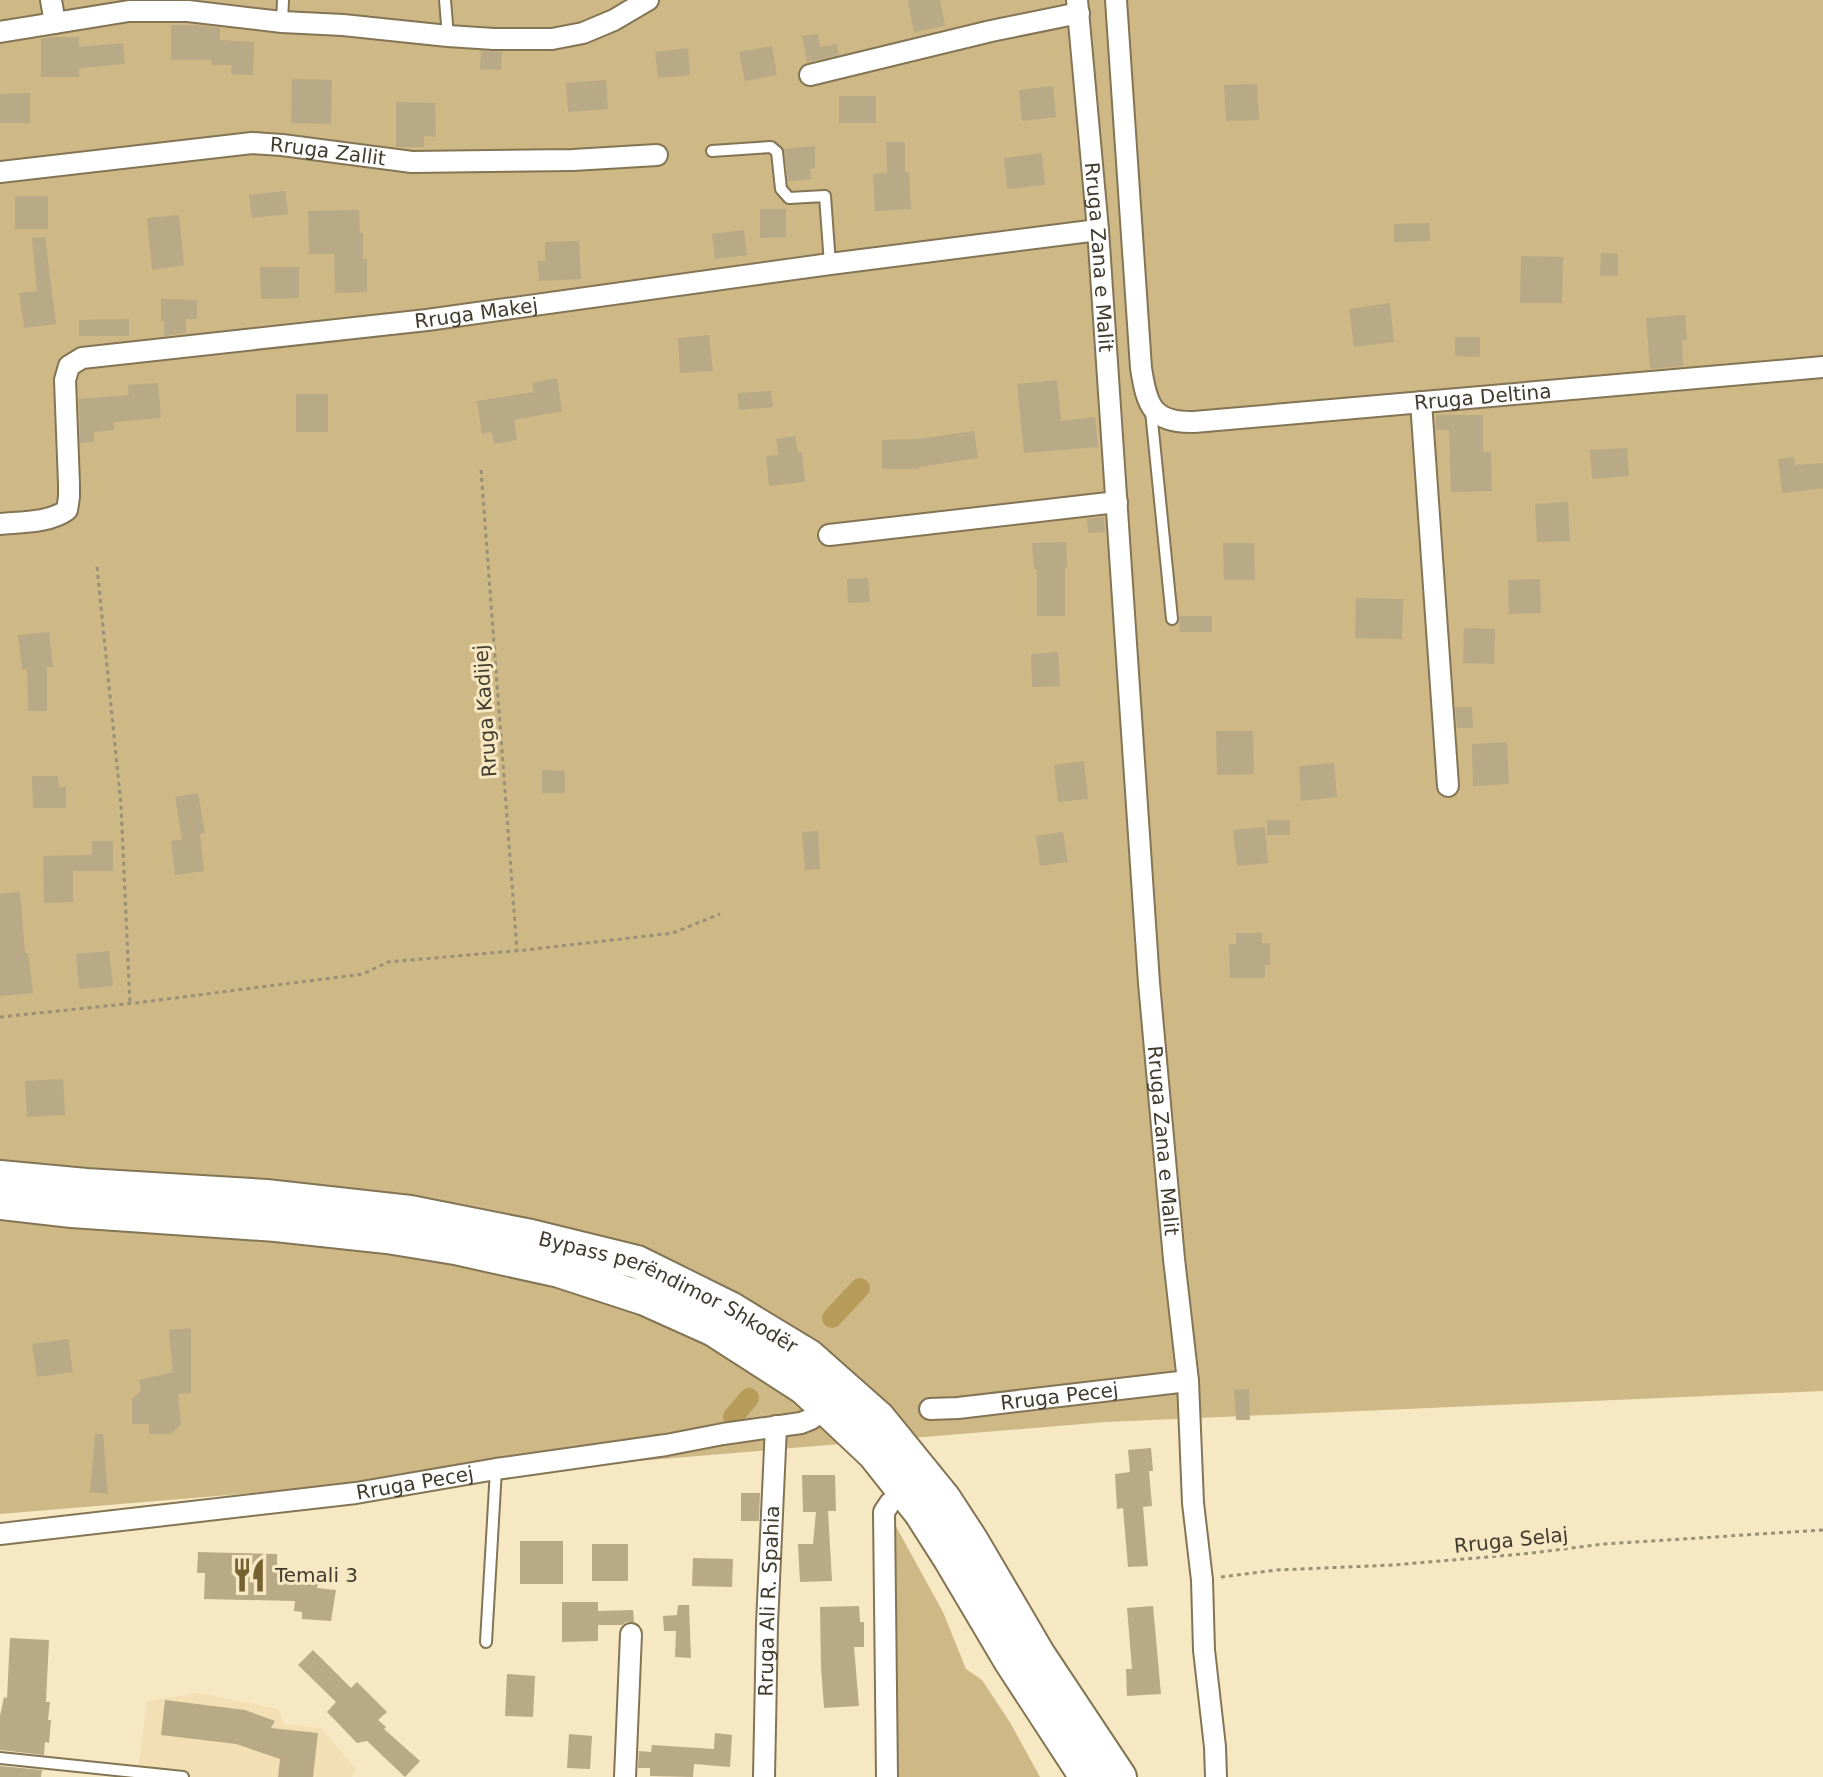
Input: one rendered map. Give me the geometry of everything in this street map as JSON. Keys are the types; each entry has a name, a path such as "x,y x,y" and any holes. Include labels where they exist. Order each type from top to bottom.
{"highway":[{"name":"Bypass perëndimor Shkodër","path":"0,1177 266,1196 410,1212 531,1236 637,1262 730,1308 809,1356 879,1418 944,1498 1039,1655 1120,1777"},
{"name":"Bypass perëndimor Shkodër","path":"0,1203 276,1225 455,1248 559,1271 645,1299 714,1330 804,1388 874,1454 920,1512 1011,1662 1086,1777"}],"street":[{"path":"51,0 55,23"},
{"path":"0,32 129,11 188,11 448,36 552,39 583,33 614,20 648,0"},
{"path":"1116,0 1141,368 1145,392 1151,405"},
{"name":"Rruga Zana e Malit","path":"810,75 1078,7 1098,230 1149,983 1188,1381 1193,1503 1202,1580 1204,1650 1216,1777"},
{"name":"Rruga Zallit","path":"0,172 252,143 412,162 573,160 657,155"},
{"name":"Rruga Makej","path":"0,524 57,516 67,510 65,380 69,366 82,358 427,320 1098,230"},
{"name":"Rruga Deltina","path":"1151,405 1166,420 1194,422 1823,367"},
{"path":"1421,402 1448,786"},
{"path":"829,535 1117,502"},
{"name":"Rruga Pecej","path":"930,1409 1188,1381"},
{"name":"Rruga Pecej","path":"0,1534 356,1493 801,1423 825,1408"},
{"name":"Rruga Ali R. Spahia","path":"764,1777 776,1426"},
{"path":"887,1777 884,1512 904,1492"},
{"path":"625,1777 631,1634"}],"lane":[{"path":"282,22 283,0"},
{"path":"445,0 448,36"},
{"path":"712,151 771,147 777,152 781,189 789,198 825,196 830,264"},
{"path":"1151,405 1172,619"},
{"path":"486,1642 496,1469"},
{"path":"0,1758 183,1777"}],"path":[{"name":"Rruga Kadijej","path":"481,470 517,951"},
{"path":"97,567 121,805 130,1004"},
{"path":"0,1017 363,974 388,962 673,933 720,914"},
{"name":"Rruga Selaj","path":"1202,1580 1277,1570 1408,1564 1604,1544 1823,1530"}],"shaded area":[{"path":"0,0 1823,0 1823,1391 1106,1422 0,1514"},
{"path":"893,1521 943,1612 966,1669 982,1680 1040,1777 889,1777"},
{"path":"198,1693 278,1709 284,1724 321,1728 356,1769 352,1777 137,1777 147,1701"}],"building":[{"path":"908,0 940,0 945,26 914,32"},
{"path":"171,25 220,28 220,40 254,42 253,75 231,74 232,65 211,65 211,60 171,60"},
{"path":"818,34 820,47 837,44 839,55 807,62 802,36"},
{"path":"79,37 79,47 123,43 125,64 79,68 79,77 41,77 41,39"},
{"path":"772,46 777,75 745,81 739,52"},
{"path":"688,48 690,75 658,78 655,52"},
{"path":"481,51 502,52 501,70 480,69"},
{"path":"292,79 332,80 331,124 291,123"},
{"path":"606,80 608,109 568,112 566,83"},
{"path":"1257,84 1259,120 1226,121 1224,85"},
{"path":"1053,86 1056,117 1022,121 1019,90"},
{"path":"30,93 30,123 0,123 0,94"},
{"path":"839,96 876,96 876,123 839,123"},
{"path":"396,102 435,103 436,137 424,136 424,147 396,147"},
{"path":"886,142 905,142 905,172 909,172 911,209 875,211 873,174 887,173"},
{"path":"815,146 815,168 810,169 811,179 788,181 784,149"},
{"path":"1042,153 1045,185 1007,189 1004,158"},
{"path":"285,191 288,214 252,218 249,195"},
{"path":"15,196 48,196 48,229 15,229"},
{"path":"760,209 786,209 786,237 760,238"},
{"path":"359,210 363,259 367,259 367,292 335,293 334,254 309,254 308,211"},
{"path":"179,215 184,265 152,270 147,218"},
{"path":"1429,223 1430,241 1394,242 1394,224"},
{"path":"744,230 747,255 715,259 712,234"},
{"path":"45,237 56,324 24,328 19,293 37,291 32,238"},
{"path":"579,241 581,279 539,281 538,261 545,261 545,242"},
{"path":"1601,253 1618,254 1618,276 1600,276"},
{"path":"1521,256 1563,257 1562,303 1520,303"},
{"path":"260,267 299,267 299,298 261,299"},
{"path":"161,299 197,300 197,319 186,319 186,333 164,336"},
{"path":"1390,303 1394,342 1354,347 1349,309"},
{"path":"1685,315 1687,340 1682,340 1683,366 1650,369 1646,318"},
{"path":"129,319 129,336 79,336 79,320"},
{"path":"709,335 713,371 680,373 678,338"},
{"path":"1455,337 1480,337 1480,357 1455,356"},
{"path":"557,378 562,411 514,420 517,440 494,444 492,432 482,434 477,401 534,392 532,383"},
{"path":"1057,380 1061,421 1095,417 1098,447 1024,453 1017,384"},
{"path":"158,383 161,418 114,422 114,430 94,432 94,442 80,443 79,399 129,395 128,385"},
{"path":"771,391 773,407 739,410 738,393"},
{"path":"296,394 328,394 328,432 296,432"},
{"path":"1436,415 1483,415 1483,452 1491,452 1492,491 1451,492 1449,430 1436,430"},
{"path":"974,431 978,458 919,469 882,469 882,440 919,439"},
{"path":"795,436 798,453 802,452 805,482 769,486 766,456 779,455 776,439"},
{"path":"1627,448 1629,476 1592,479 1590,450"},
{"path":"1794,457 1795,465 1823,463 1823,488 1782,493 1778,459"},
{"path":"1568,502 1570,541 1537,542 1535,504"},
{"path":"1104,517 1105,532 1088,533 1087,519"},
{"path":"1066,542 1065,616 1037,616 1037,569 1034,569 1032,543"},
{"path":"1223,543 1254,543 1255,580 1224,580"},
{"path":"868,578 870,602 848,603 847,579"},
{"path":"1540,579 1541,613 1509,614 1508,580"},
{"path":"1356,598 1403,599 1402,639 1355,638"},
{"path":"1180,616 1212,616 1212,632 1179,632"},
{"path":"1464,628 1495,629 1494,664 1463,663"},
{"path":"49,632 53,667 47,667 47,711 28,711 27,669 22,670 18,635"},
{"path":"1058,652 1060,686 1032,687 1031,654"},
{"path":"1455,707 1472,707 1473,728 1457,728"},
{"path":"1216,731 1253,731 1254,774 1217,775"},
{"path":"1507,742 1509,784 1473,786 1472,744"},
{"path":"1084,761 1088,799 1058,802 1054,765"},
{"path":"1334,763 1337,797 1301,801 1299,766"},
{"path":"542,770 565,771 565,793 542,793"},
{"path":"32,776 58,776 59,787 66,787 66,808 33,808"},
{"path":"198,793 205,833 200,834 204,871 175,875 171,841 182,840 175,797"},
{"path":"1267,820 1290,820 1290,835 1267,835"},
{"path":"1265,827 1268,863 1237,866 1233,830"},
{"path":"818,831 820,869 805,870 802,832"},
{"path":"1063,832 1068,862 1040,866 1036,836"},
{"path":"92,841 113,841 113,871 73,871 73,902 44,903 43,856 92,855"},
{"path":"20,892 25,953 28,953 33,993 0,996 0,894"},
{"path":"1236,933 1262,933 1262,943 1270,943 1270,965 1265,965 1265,978 1230,978 1229,944 1236,944"},
{"path":"109,951 113,986 79,989 76,954"},
{"path":"63,1079 65,1115 27,1117 25,1081"},
{"path":"191,1328 191,1393 178,1394 181,1424 171,1434 149,1434 149,1424 132,1424 132,1399 141,1391 139,1380 173,1372 169,1330"},
{"path":"68,1339 73,1372 37,1377 32,1344"},
{"path":"1249,1389 1250,1420 1236,1420 1234,1390"},
{"path":"95,1434 103,1434 108,1494 90,1492"},
{"path":"1151,1448 1152,1506 1143,1507 1148,1566 1128,1567 1123,1508 1117,1509 1115,1474 1130,1472 1128,1450"},
{"path":"802,1475 835,1475 836,1511 828,1511 832,1581 800,1582 798,1544 813,1544 816,1512 803,1512"},
{"path":"741,1493 760,1493 759,1521 741,1521"},
{"path":"520,1541 563,1541 563,1584 520,1584"},
{"path":"592,1544 628,1544 628,1581 592,1581"},
{"path":"198,1552 277,1554 277,1580 318,1584 317,1588 336,1590 331,1621 302,1619 302,1612 294,1611 295,1601 204,1599 205,1573 197,1573"},
{"path":"693,1558 733,1559 732,1587 692,1586"},
{"path":"562,1602 598,1602 598,1611 633,1610 634,1622 598,1625 598,1641 562,1642"},
{"path":"678,1605 689,1605 691,1658 675,1657 676,1631 664,1631 663,1616 677,1615"},
{"path":"859,1606 860,1622 864,1622 864,1647 854,1647 859,1706 824,1708 820,1607"},
{"path":"1153,1606 1161,1694 1127,1696 1126,1669 1132,1669 1127,1608"},
{"path":"10,1638 49,1640 46,1702 50,1702 48,1720 51,1720 49,1743 45,1742 44,1755 0,1750 0,1716 4,1697 7,1698"},
{"path":"313,1650 351,1688 357,1682 387,1712 378,1720 386,1727 384,1729 420,1761 405,1777 367,1741 357,1743 327,1712 336,1702 298,1665"},
{"path":"507,1674 535,1676 533,1717 505,1716"},
{"path":"165,1700 245,1710 275,1721 271,1728 318,1733 313,1777 278,1777 280,1759 236,1744 161,1735"},
{"path":"715,1733 732,1735 730,1767 694,1764 693,1777 650,1776 650,1768 638,1768 639,1751 651,1752 652,1745 714,1749"},
{"path":"569,1734 592,1736 590,1769 567,1768"},
{"path":"0,1766 42,1770 41,1777 0,1777"}],"waterway":[{"path":"832,1318 860,1288"},
{"path":"733,1417 749,1398"}],"place":[{"name":"Temali 3","path":"249,1575"}]}
